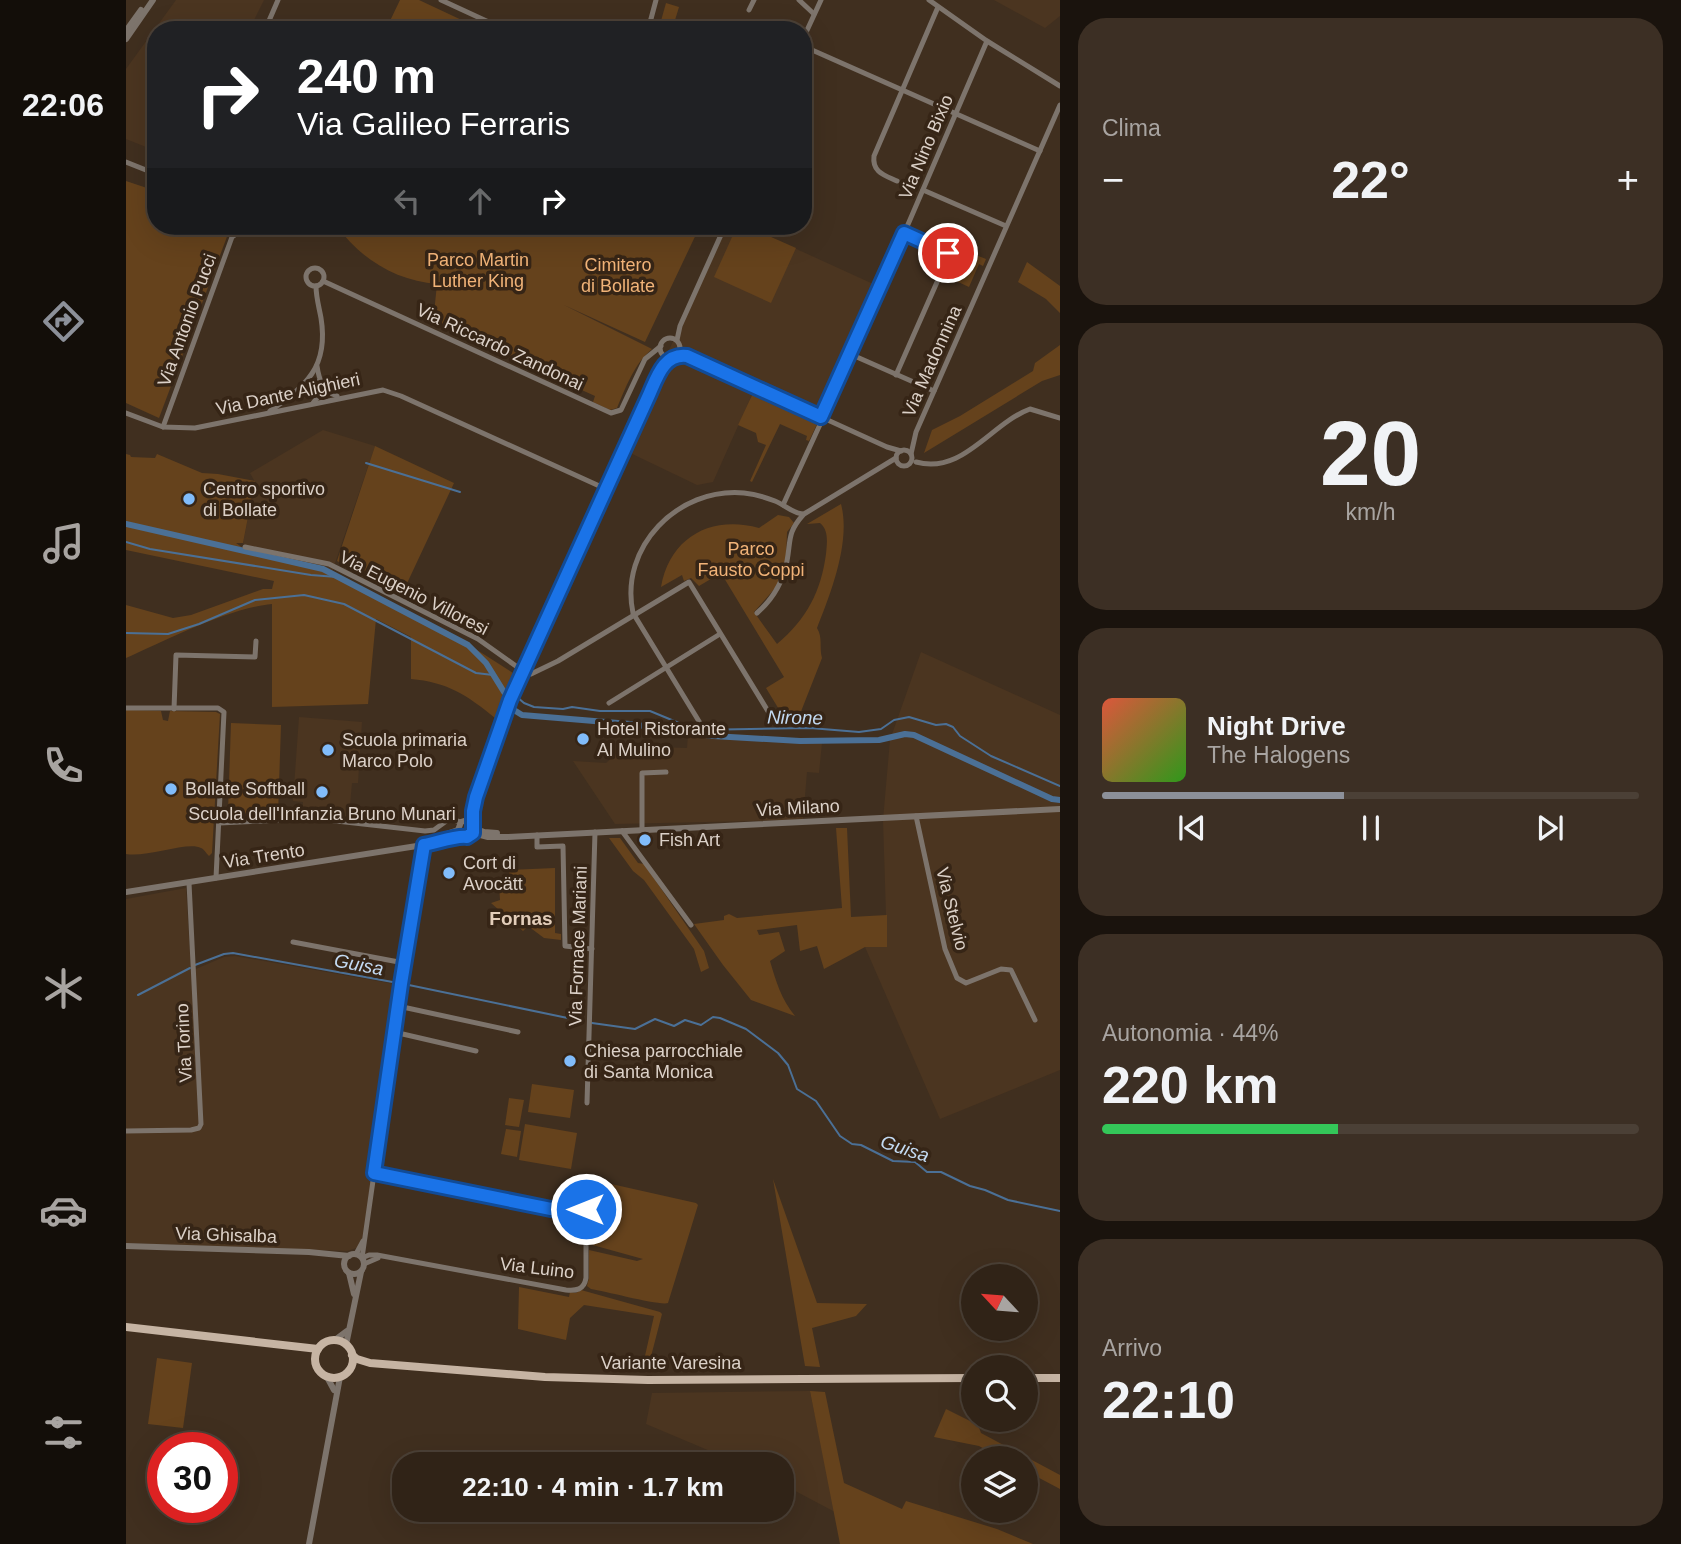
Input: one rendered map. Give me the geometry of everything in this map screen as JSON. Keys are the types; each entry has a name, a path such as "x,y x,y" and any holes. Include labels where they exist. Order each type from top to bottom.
{"main road":[{"path":"126,1328 318,1349"},
{"path":"315,1361 318,1349 324,1343 335,1340 346,1345 352,1355 350,1369"},
{"path":"298,1348 315,1361 327,1377 340,1377"},
{"name":"Variante Varesina","path":"352,1355 370,1363 545,1377 648,1380 961,1378"},
{"name":"Variante Varesina","path":"340,1377 350,1369 370,1363"},
{"path":"1038,1378 1060,1378"}],"street":[{"path":"126,31 150,0"},
{"path":"126,39 150,0"},
{"path":"269,21 278,0"},
{"path":"441,0 486,21"},
{"path":"650,21 656,0"},
{"path":"749,10 754,0"},
{"path":"799,0 814,14"},
{"path":"811,21 821,0"},
{"path":"929,0 987,41 1060,86"},
{"path":"897,181 877,170 873,160 875,150 937,7"},
{"name":"Via Nino Bixio","path":"783,505 987,41"},
{"path":"812,50 1040,151"},
{"name":"Via Madonnina","path":"911,454 915,436 934,391 1060,105"},
{"path":"126,162 147,170"},
{"path":"923,190 1006,226"},
{"path":"896,375 949,255 904,233"},
{"name":"Via Antonio Pucci","path":"163,427 235,235"},
{"name":"Via Riccardo Zandonai","path":"323,281 611,413 618,412 624,405 648,356 661,351 664,340 674,339 721,235"},
{"path":"299,406 298,397 317,365 322,342 321,319 314,285 306,275 314,268 323,272 323,281 314,285"},
{"path":"674,339 679,352 687,356 887,447 911,454 911,462 905,467 881,467"},
{"path":"661,351 670,358"},
{"path":"659,373 661,351"},
{"path":"407,847 459,833 467,837 474,829 473,811 501,722 659,373 670,358 679,352"},
{"path":"850,354 934,391"},
{"path":"313,403 317,398 319,381 317,365"},
{"path":"319,381 332,395 340,397"},
{"path":"266,414 303,388"},
{"name":"Via Dante Alighieri","path":"126,413 163,427 195,428 375,390 390,392 606,489"},
{"path":"916,462 930,466 945,464 1030,409 1060,418"},
{"name":"Via Madonnina","path":"902,450 915,436"},
{"path":"887,447 896,457 897,463 905,467"},
{"path":"757,613 782,581 789,554 789,536 804,514 881,467 902,450"},
{"path":"700,723 634,616 631,590 639,554 652,533 672,513 698,499 733,492 763,496 797,514 804,514"},
{"name":"Via Eugenio Villoresi","path":"244,547 329,564 478,639 523,671"},
{"path":"523,671 531,674 543,670 689,582 774,721"},
{"path":"610,703 720,634"},
{"path":"174,709 176,655 255,657 256,641"},
{"path":"126,708 218,708 224,712 216,878"},
{"path":"642,830 642,773 666,772"},
{"name":"Via Milano","path":"474,829 537,835 1060,809"},
{"path":"407,847 449,840 459,833 464,821 473,811"},
{"name":"Via Stelvio","path":"916,816 946,948 957,978 966,983 1001,969 1011,970 1035,1020"},
{"path":"219,823 310,818 434,830 449,819 464,821 474,829"},
{"path":"622,831 691,925"},
{"name":"Via Fornace Mariani","path":"586,1103 595,832"},
{"path":"537,835 537,847 563,846 565,946 592,949"},
{"path":"346,1345 360,1272 359,1258 367,1228 401,983 424,845"},
{"name":"Via Trento","path":"126,892 407,847"},
{"name":"Via Torino","path":"126,1131 191,1130 200,1126 202,1118 188,883"},
{"path":"293,942 404,963"},
{"path":"398,1006 518,1032"},
{"path":"394,1032 476,1051"},
{"path":"374,1173 551,1209 586,1209"},
{"name":"Via Luino","path":"359,1258 388,1258 578,1290 586,1278 586,1186"},
{"name":"Via Ghisalba","path":"126,1246 324,1254 359,1258"},
{"name":"Via Ghisalba","path":"324,1254 338,1260 346,1269"},
{"path":"346,1269 359,1258"},
{"path":"346,1269 355,1274 360,1272"},
{"path":"346,1269 354,1288 354,1303"},
{"path":"335,1340 348,1329"},
{"path":"327,1377 336,1396"},
{"path":"309,1544 340,1377"}],"shaded area":[{"path":"176,0 264,0 254,21 161,21"},
{"path":"994,0 1060,0 1060,16 1045,28"},
{"path":"147,40 147,147 126,139 126,69"},
{"path":"721,235 766,235 882,288 824,420 755,388 713,482 697,485 624,450"},
{"path":"323,430 375,446 332,572 247,551 243,543 255,482 250,473"},
{"path":"921,652 1060,715 1060,1070 940,1119 865,947 887,946 883,820 890,740"},
{"name":"Scuola primaria Marco Polo","path":"299,717 362,722 358,783 352,783 349,817 302,814 303,802 293,801"},
{"path":"688,735 822,743 819,773 807,772 803,820 615,824 573,761 606,763 617,753 657,747 687,748"},
{"path":"186,888 191,971 224,957 235,956 400,985 362,1240 357,1248 347,1251 126,1243 126,899"},
{"path":"810,1391 835,1512 794,1490 794,1452 710,1451 646,1424 652,1393"}],"green space":[{"path":"400,0 419,0 464,21 390,21"},
{"path":"666,3 679,7 675,21 661,21"},
{"path":"126,181 147,188 147,235 228,235 159,418 126,403"},
{"name":"Parco Martin Luther King","path":"344,235 696,235 645,342 564,305 652,349 635,369 617,408 610,410 593,402 595,396 433,323 437,284 394,273 368,258"},
{"path":"733,235 766,235 796,248 771,303 714,277"},
{"path":"948,244 986,259 983,266 979,264 969,287 943,275 953,253 946,248"},
{"path":"1027,262 1060,286 1060,313 1046,299 1018,282"},
{"path":"1060,345 1060,375 1042,381 924,453 932,430 1033,371 1035,363"},
{"path":"753,393 818,422 809,441 806,440 807,436 780,424 752,482 750,481 766,445 758,442 756,433 738,425"},
{"path":"375,446 454,483 402,594 337,561"},
{"path":"126,454 131,457 155,458 157,454 202,473 255,481 243,543 236,543 247,551 324,568 460,639 513,673 495,718 456,691 435,683 411,679 411,637 376,619 368,704 272,707 272,604 217,618 126,658 126,605 173,618 191,615 263,589 272,589 274,581 126,550"},
{"name":"Parco Fausto Coppi","path":"841,504 843,534 838,567 817,628 822,658 800,714 783,716 766,688 784,677 721,573 699,586 691,578 684,581 682,575 661,587 673,555 695,534 725,525 759,528 778,515 789,517 794,523 787,532 786,559 777,586 754,612 777,644 797,625 811,604 824,567 827,541 825,529 820,523 807,524"},
{"name":"Bollate Softball","path":"126,710 161,711 163,720 168,721 170,711 220,714 212,853 209,856 195,846 126,854"},
{"path":"231,723 281,725 278,815 228,813"},
{"path":"836,828 847,828 851,917 887,915 887,947 865,947 824,969 817,946 800,951 797,925 757,930 759,935 779,932 785,951 770,961 777,983 795,1016 751,1000 694,924 724,920 724,916 729,914 737,918 842,908"},
{"path":"609,838 620,838 638,863 644,864 704,951 709,968 701,972 694,949 644,880 633,871"},
{"path":"555,868 555,933 561,934 561,940 544,938 528,926 523,931 491,903 500,900 499,884 510,883 509,870"},
{"path":"532,1084 574,1090 570,1118 528,1112"},
{"path":"509,1098 524,1100 519,1127 505,1125"},
{"path":"525,1124 577,1133 571,1169 519,1160"},
{"path":"506,1129 521,1131 517,1157 501,1154"},
{"path":"589,1179 698,1205 668,1303 591,1289 587,1286 589,1250 637,1261 643,1259 589,1244"},
{"path":"773,1179 817,1303 867,1304 856,1316 812,1328 820,1367 805,1366"},
{"path":"519,1287 569,1297 570,1292 581,1290 660,1312 662,1314 648,1368 642,1369 654,1316 584,1305 570,1318 566,1340 518,1329"},
{"path":"157,1358 192,1363 183,1428 148,1424"},
{"path":"810,1391 825,1392 844,1483 902,1509 906,1501 961,1518 961,1523 978,1523 1033,1544 840,1544"},
{"path":"946,1409 961,1416 961,1432 981,1432 1005,1446 979,1446 934,1437"},
{"path":"1038,1463 1060,1475 1060,1489 1038,1477"}],"waterway":[{"name":"Nirone","path":"366,463 460,492"},
{"path":"126,524 323,569 468,645 486,663 504,692"},
{"path":"126,542 150,549 337,577"},
{"path":"126,633 168,634 255,600 304,595 344,604 476,673 493,675"},
{"name":"Nirone","path":"517,697 534,707 650,711 696,730 810,728 859,732 881,729 894,720 909,717 953,727 960,736 991,756 1060,786"},
{"path":"514,710 522,715 630,724 713,736 800,741 879,740 905,734 914,735 1052,799 1060,800"},
{"name":"Guisa","path":"195,965 233,953 398,983"},
{"name":"Guisa","path":"138,995 190,968"},
{"name":"Guisa","path":"404,984 582,1021"},
{"name":"Guisa","path":"592,1023 635,1029 655,1019 674,1026 685,1020 701,1025 713,1017 720,1018 746,1029 778,1053 788,1065 797,1089 816,1101 840,1136 852,1144 861,1145 893,1161 915,1162 927,1172 941,1172 1008,1200 1060,1211"}],"place":[{"name":"Centro sportivo di Bollate","path":"189,499"},
{"name":"Hotel Ristorante Al Mulino","path":"583,739"},
{"name":"Scuola primaria Marco Polo","path":"328,750"},
{"name":"Bollate Softball","path":"171,789"},
{"name":"Scuola dell'Infanzia Bruno Munari","path":"322,792"},
{"name":"Fish Art","path":"645,840"},
{"name":"Cort di Avocätt","path":"449,873"},
{"name":"Chiesa parrocchiale di Santa Monica","path":"570,1061"}],"district":[{"name":"Fornas","path":"521,918"}],"route":[{"path":"586,1209 551,1209 374,1173 424,845 461,835 467,837 473,833 476,797 510,700 659,373 670,358 687,356 821,417 904,233 948,253"}],"park label":[{"name":"Cimitero di Bollate","path":"618,275"}]}
